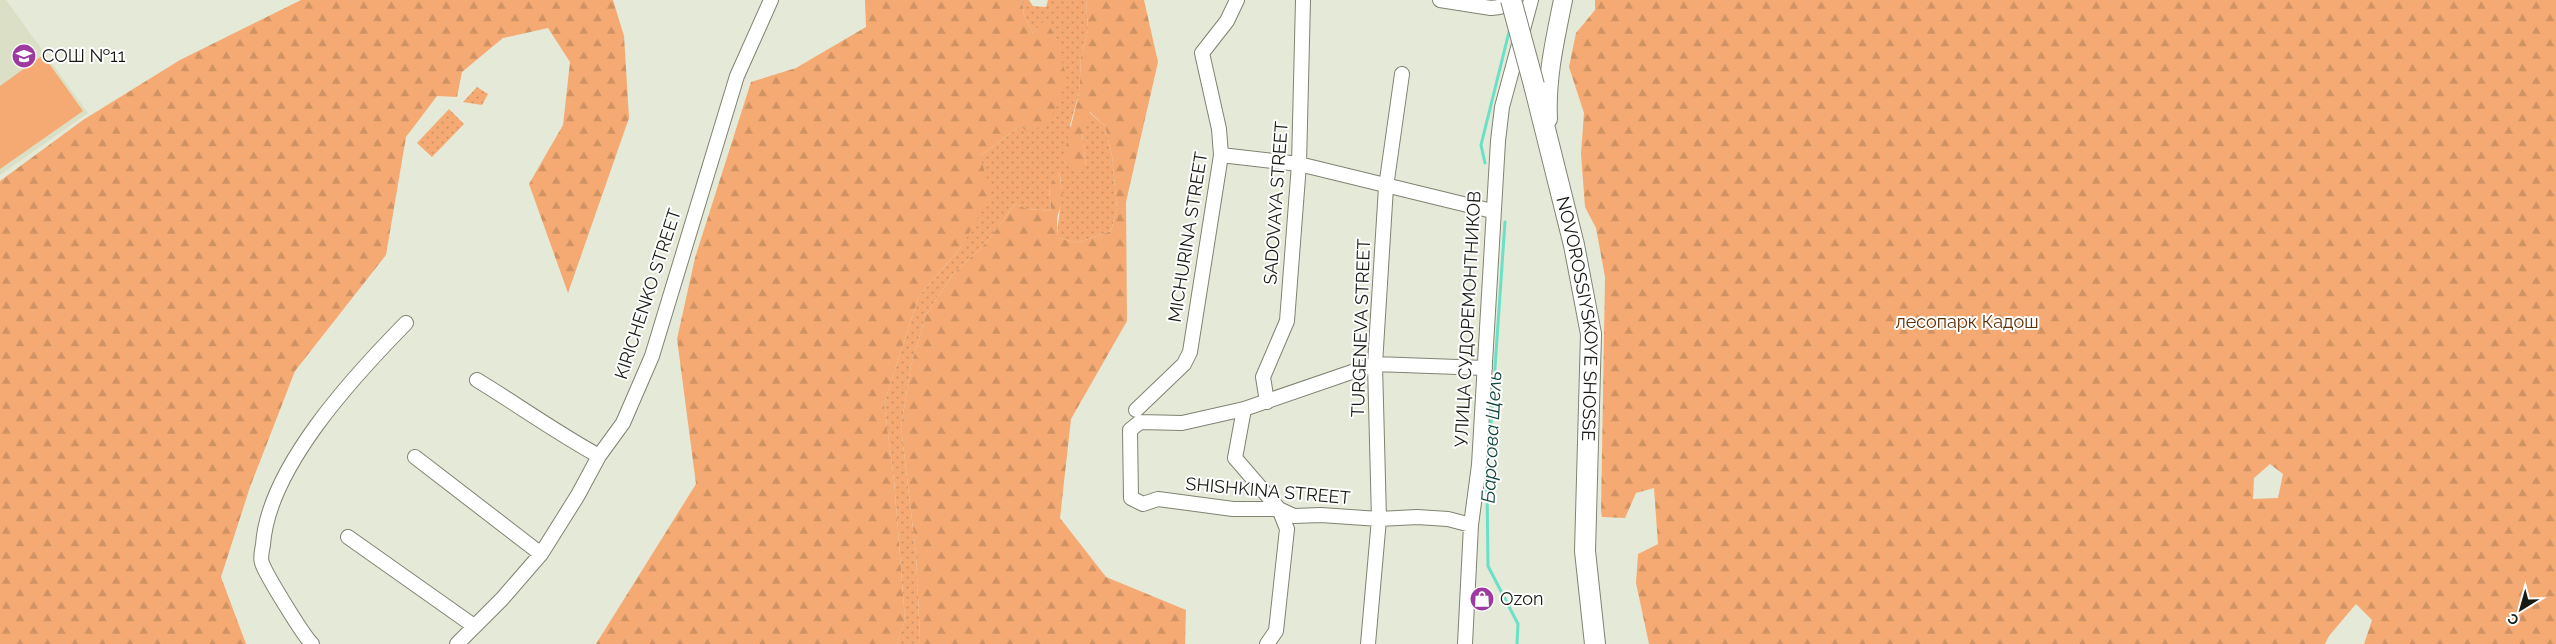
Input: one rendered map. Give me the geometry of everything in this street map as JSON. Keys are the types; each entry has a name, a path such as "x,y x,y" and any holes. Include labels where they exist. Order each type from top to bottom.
{"highway":[{"name":"NOVOROSSIYSKOYE SHOSSE","path":"1511,0 1550,145 1574,245 1591,334 1585,551 1594,644"}],"main road":[{"path":"1550,145 1547,94 1551,55 1563,0"}],"street":[{"name":"KIRICHENKO STREET","path":"456,644 502,599 541,554 600,456 623,422 652,356 737,76 771,0"},
{"name":"MICHURINA STREET","path":"1136,410 1184,364 1190,352 1221,155 1219,129 1202,53 1227,21 1237,0"},
{"name":"SADOVAYA STREET","path":"1267,402 1263,376 1287,322 1299,164 1303,0"},
{"path":"1440,0 1492,8 1500,7 1505,0"},
{"name":"УЛИЦА СУДОРЕМОНТНИКОВ","path":"1465,644 1471,525 1479,465 1492,211 1502,107 1531,0"},
{"name":"TURGENEVA STREET","path":"1368,644 1379,519 1375,364 1386,187 1402,74"},
{"path":"1221,155 1299,164 1386,187 1492,211"},
{"path":"312,644 261,563 264,528 279,484 329,410 366,365 406,323"},
{"path":"1268,644 1276,631 1286,529 1279,508 1235,458 1244,409 1375,364 1485,368"},
{"path":"477,380 543,420 561,436 600,456"},
{"name":"SHISHKINA STREET","path":"1244,409 1182,423 1140,422 1130,430 1131,498 1143,504 1158,499 1232,509 1279,508 1294,516 1320,515 1379,519 1417,517 1448,519 1471,525"},
{"path":"415,457 541,554"},
{"path":"348,537 474,626"}],"shaded area":[{"name":"СОШ №11","path":"0,0 6,0 88,113 0,175"}],"green space":[{"path":"301,0 613,0 624,36 629,118 568,293 529,184 563,125 570,62 548,28 503,38 462,72 457,97 437,96 406,137 386,255 295,371 250,487 221,577 246,644 0,644 0,181 83,120 180,60"},
{"path":"865,0 1022,0 1024,15 1033,33 1046,19 1057,40 1067,80 1050,120 1029,133 1020,126 980,156 991,194 962,246 919,296 884,403 894,480 905,620 897,644 596,644 696,484 677,339 695,258 751,82 796,68 866,27"},
{"path":"1022,0 1029,0 1033,6 1046,7 1048,0 1086,0 1088,30 1081,57 1079,93 1070,125 1086,167 1082,133 1089,112 1105,126 1112,156 1117,208 1111,231 1077,243 1057,237 1061,196 1059,172 1049,186 1051,211 1028,209 1015,204 987,242 953,274 926,315 911,365 901,427 916,554 920,639 918,644 897,644 905,620 894,480 884,403 919,296 962,246 980,156 1020,126 1057,40 1046,20 1033,33 1024,15"},
{"path":"1086,0 1144,0 1158,62 1126,202 1127,321 1071,419 1060,518 1106,577 1186,610 1185,644 918,644 920,639 916,554 901,427 911,365 926,315 953,274 987,242 1015,204 1028,209 1051,211 1049,186 1059,171 1063,198 1057,218 1057,237 1077,243 1111,231 1117,208 1112,156 1105,126 1090,112 1082,133 1086,167 1078,175 1063,159 1079,93 1081,57 1088,30"},
{"name":"лесопарк Кадош","path":"1595,0 2556,0 2556,644 2364,644 2372,620 2356,604 2329,636 2325,644 1649,644 1636,583 1638,554 1658,544 1654,488 1636,493 1625,518 1602,517 1601,511 1605,277 1596,228 1585,207 1581,154 1584,113 1569,67 1576,33 1595,10","holes":["2270,464 2283,474 2278,498 2253,499 2254,478"]},
{"name":"СОШ №11","path":"43,55 83,111 0,169 0,86"},
{"path":"477,87 488,94 482,105 463,102"},
{"path":"449,109 464,124 432,157 417,143"}],"waterway":[{"name":"Барсова Щель","path":"1485,163 1481,145 1510,28"},
{"name":"Барсова Щель","path":"1505,222 1487,484 1488,566 1518,624 1517,644"}],"place":[{"name":"СОШ №11","path":"24,56"},
{"name":"Ozon","path":"1482,599"}]}
